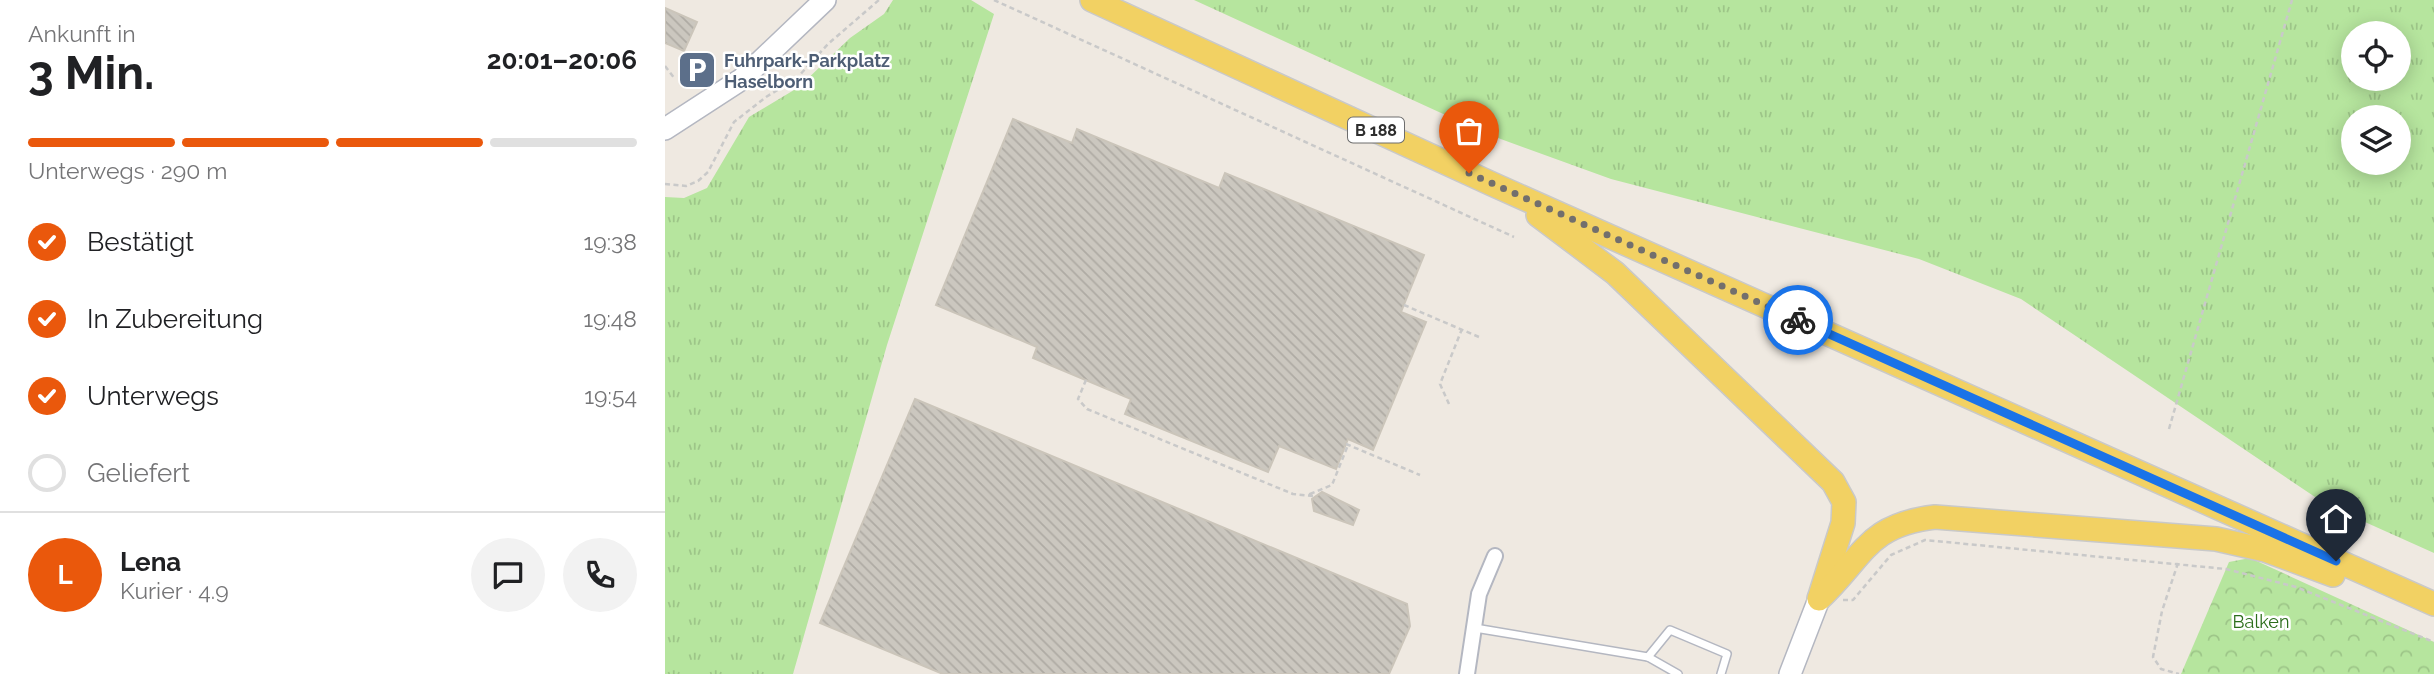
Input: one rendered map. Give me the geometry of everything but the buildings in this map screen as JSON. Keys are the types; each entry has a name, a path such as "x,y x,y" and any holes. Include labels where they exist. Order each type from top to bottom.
{"main road":[{"name":"B 188","path":"1092,0 1492,184 2434,604"},
{"path":"1492,184 1615,273 1833,482 1844,502 1843,523 1819,599"},
{"path":"1819,599 1846,573 1875,536 1906,522 1934,517 2216,539 2265,550 2434,611"}],"street":[{"path":"665,130 742,79 825,0"},
{"path":"1467,674 1479,594 1495,556"},
{"path":"1790,674 1819,599"}],"lane":[{"path":"1475,628 1649,657 1678,674"},
{"path":"1649,657 1670,630 1727,654 1721,674"}],"path":[{"path":"665,184 686,186 698,181 708,172 734,122 766,97 797,78 828,44 879,0"},
{"path":"994,0 1514,237"},
{"path":"2169,429 2292,0"},
{"path":"665,66 675,79"},
{"path":"1403,305 1479,337"},
{"path":"1449,404 1440,384 1462,330"},
{"path":"1086,380 1079,399 1087,409 1293,494 1313,496 1310,494 1332,485 1347,444 1420,475"},
{"path":"1819,599 1853,600 1891,555 1925,540 2226,569 2296,587 2434,642"},
{"path":"2178,563 2162,611 2153,657 2161,669 2179,674"}],"green space":[{"path":"893,0 971,0 994,14 887,345 793,674 665,674 665,197 684,198 707,188 749,117 799,87 850,38 884,14"},
{"path":"1194,0 2434,0 2434,553 2327,505 2021,299 1919,259 1611,179 1487,134"},
{"name":"Balken","path":"2250,558 2434,642 2434,674 2181,674 2229,562"}],"way so far":[{"path":"1469,173 1798,320"}],"place":[{"name":"Fuhrpark-Parkplatz Haselborn","path":"697,70"}],"route":[{"path":"1798,320 2336,561"}]}
